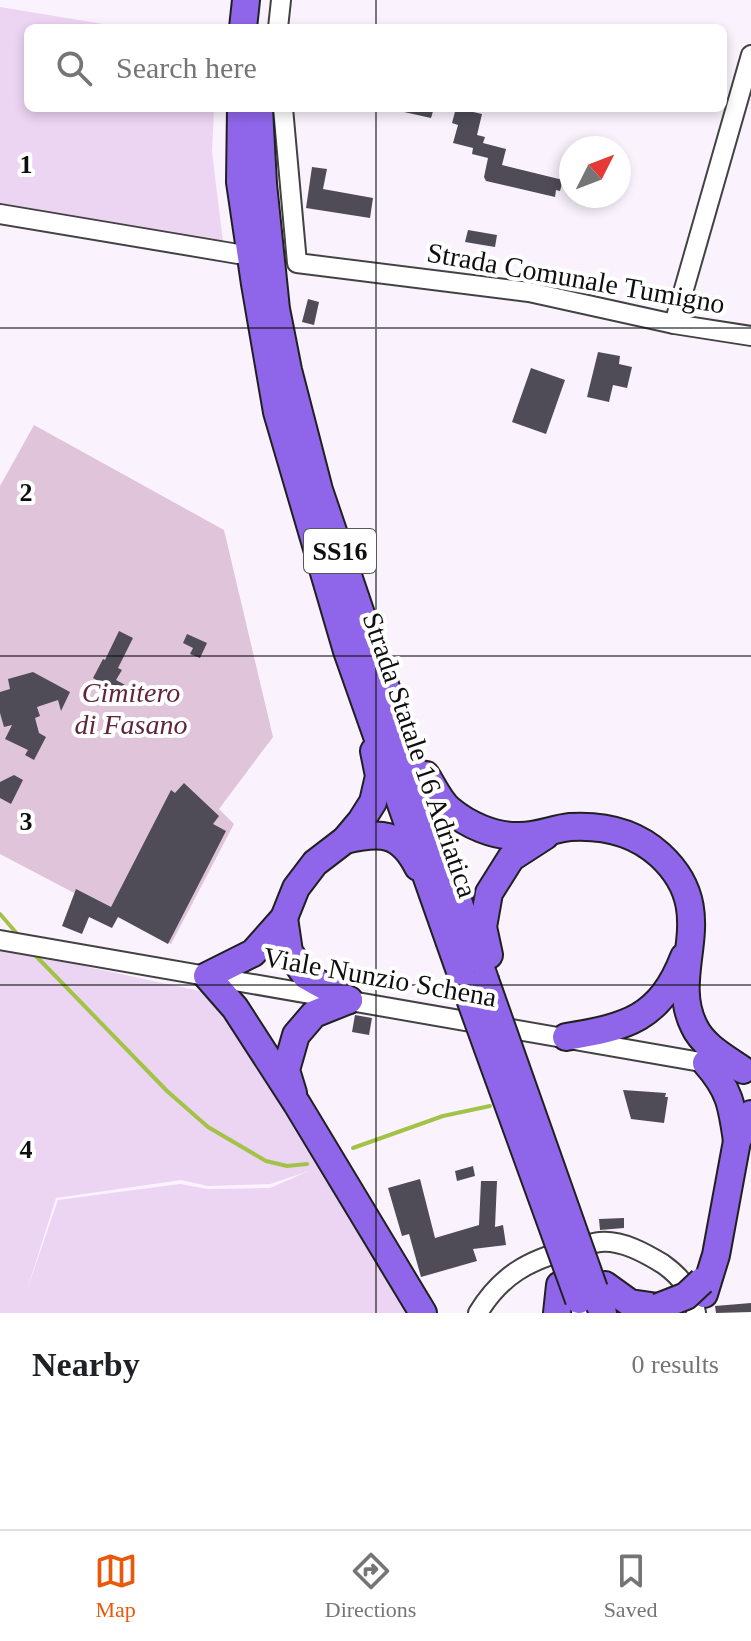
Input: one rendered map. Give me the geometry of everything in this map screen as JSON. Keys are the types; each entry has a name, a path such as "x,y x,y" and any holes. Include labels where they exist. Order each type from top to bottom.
{"highway":[{"path":"243,24 246,0"},
{"path":"260,0 260,24"},
{"name":"Strada Statale 16 Adriatica","path":"241,112 240,182 277,412 347,651 444,921 481,980 513,1059 550,1194"},
{"name":"Strada Statale 16 Adriatica","path":"259,112 264,199 276,309 288,370 319,490 584,1301"},
{"path":"347,651 379,776 373,802 345,840 315,863 296,888 284,918 253,953 207,976 235,1008 297,1104 423,1313"},
{"path":"380,669 424,773 448,809 481,829 515,836 548,834"},
{"path":"481,980 483,927 489,893 511,858 548,834 568,827 610,829 641,839 663,857 682,885 692,911 685,1001 694,1028 712,1049 747,1070"},
{"path":"345,840 374,834 393,837 412,855 444,921"},
{"path":"284,918 289,952 306,976 349,1000"},
{"path":"566,1037 630,1023 654,1006 676,978 692,939"},
{"path":"297,1104 286,1070 296,1035 314,1014 349,1000"},
{"path":"706,1063 722,1081 731,1099 737,1141"},
{"path":"584,1301 658,1307 686,1296 701,1294 737,1141 751,1114"}],"street":[{"path":"278,24 281,0"},
{"path":"674,324 751,55"},
{"name":"Strada Comunale Tumigno","path":"283,112 297,263 529,292 674,324 751,336"},
{"path":"0,214 238,254"},
{"name":"Viale Nunzio Schena","path":"0,940 747,1070"},
{"path":"478,1313 485,1301 517,1268 541,1257 602,1241 639,1249 683,1281 694,1300 701,1294"}],"shaded area":[{"path":"0,7 104,24 24,24 24,112 214,112 212,152 223,242 0,206"},
{"path":"0,948 209,993 327,1163 411,1313 0,1313","holes":["309,1171 270,1188 207,1189 180,1184 58,1200 27,1290 56,1198 181,1180 208,1186 270,1184"]}],"green space":[{"name":"Cimitero di Fasano","path":"34,425 224,530 273,737 219,809 234,824 171,944 0,854 0,486"}],"building":[{"path":"404,112 433,112 431,118"},
{"path":"455,112 482,114 477,135 485,137 483,143 506,149 502,165 559,179 559,191 556,190 555,197 486,181 488,158 472,154 473,148 453,143 458,125 452,123"},
{"path":"312,167 327,169 323,189 373,198 370,218 306,208"},
{"path":"468,230 497,235 495,247 465,242"},
{"path":"308,299 319,302 314,325 302,322"},
{"path":"598,352 620,356 619,364 632,367 627,388 613,385 609,402 587,397"},
{"path":"531,368 565,380 546,434 512,422"},
{"path":"119,631 133,638 118,668 122,670 116,680 127,686 123,695 93,678"},
{"path":"187,634 207,643 200,658 190,654 193,648 183,643"},
{"path":"33,672 70,692 61,711 58,700 37,707 40,716 35,718 39,733 46,737 34,760 25,755 28,750 5,739 12,725 4,727 0,713 0,692 10,689 8,679"},
{"path":"14,775 23,780 11,804 0,798 0,782"},
{"path":"184,783 219,816 213,824 226,831 168,944 118,917 112,928 89,917 82,934 62,926 76,889 111,907 171,790 175,793"},
{"path":"355,1015 372,1018 369,1035 352,1032"},
{"path":"623,1090 666,1093 664,1123 631,1119"},
{"path":"473,1166 475,1176 457,1181 455,1171"},
{"path":"420,1179 435,1238 479,1225 481,1181 497,1181 495,1227 503,1225 506,1245 473,1249 477,1261 421,1277 409,1234 402,1236 388,1188"},
{"path":"624,1218 624,1228 600,1230 599,1219"},
{"path":"751,1303 751,1312 716,1313 715,1306"}],"waterway":[{"path":"0,914 19,936"},
{"path":"35,955 167,1091 208,1127 266,1161 287,1166 307,1164"},
{"path":"353,1148 443,1116 490,1106"}]}
